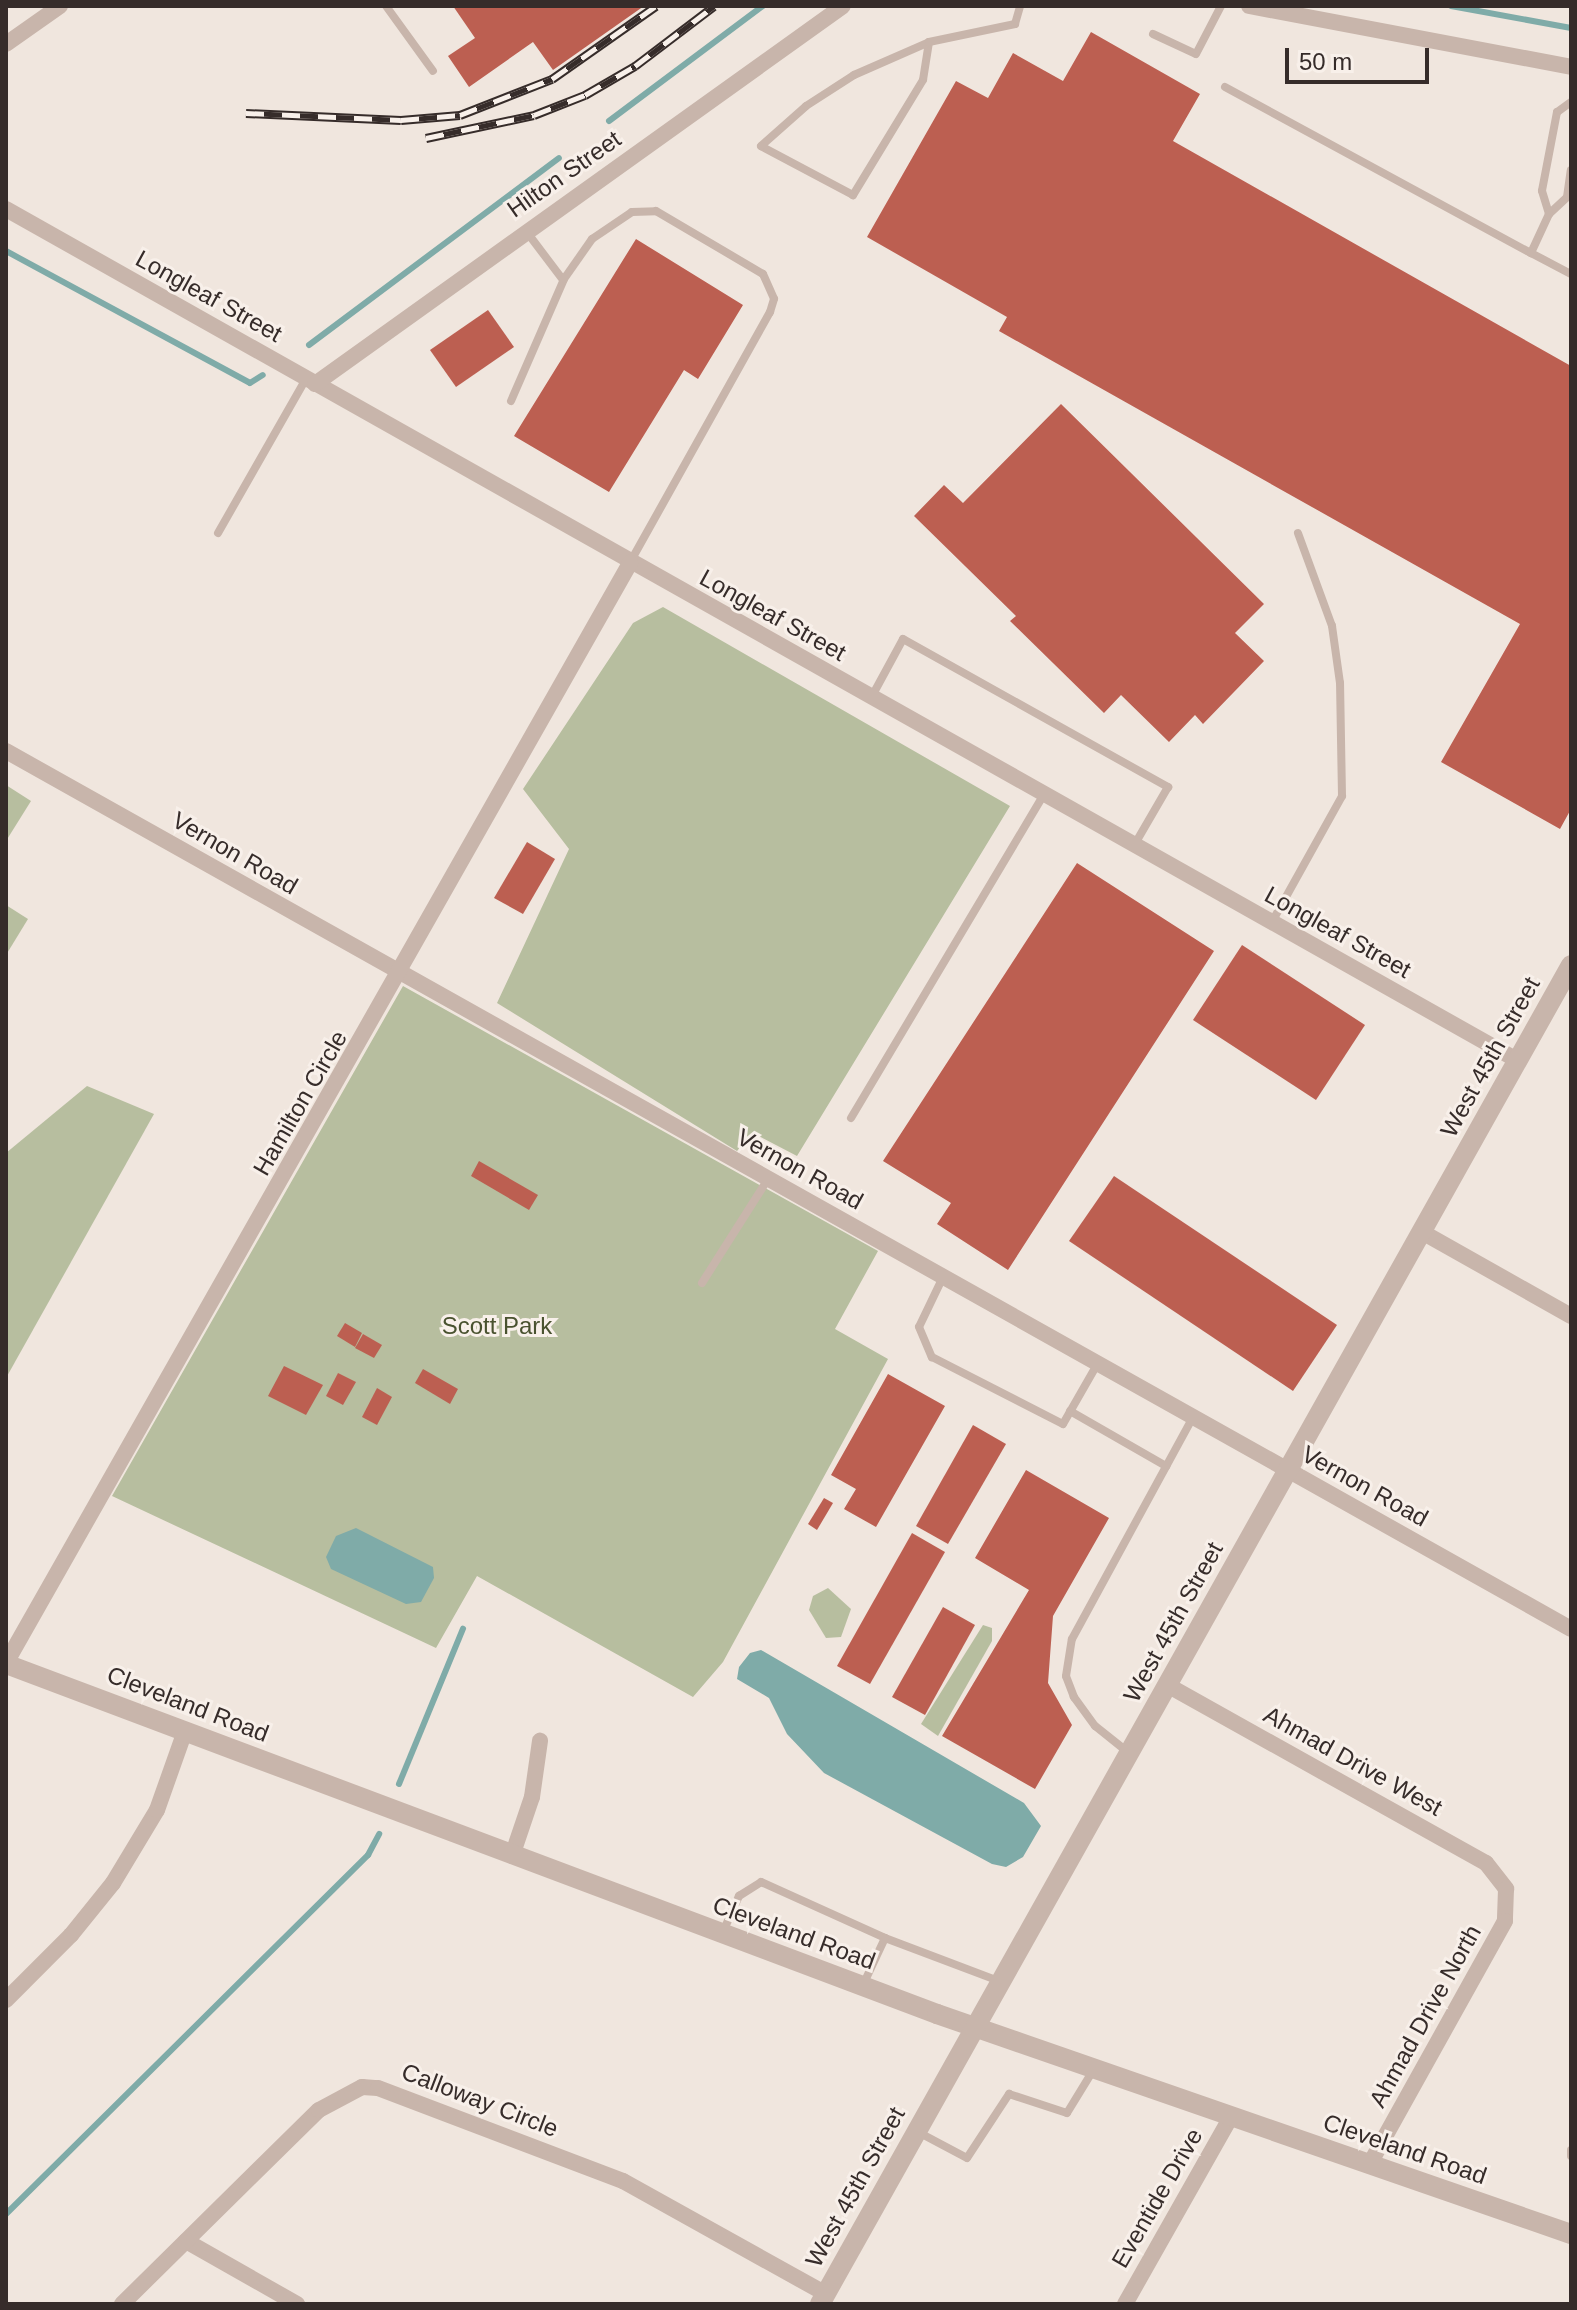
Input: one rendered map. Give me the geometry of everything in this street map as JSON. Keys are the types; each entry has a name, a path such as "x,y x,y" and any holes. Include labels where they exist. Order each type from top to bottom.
{"street":[{"path":"6,44 60,6"},
{"name":"Hilton Street","path":"311,382 843,6"},
{"path":"1249,6 1571,67"},
{"name":"Longleaf Street","path":"6,209 1517,1060"},
{"name":"Hamilton Circle","path":"6,1663 400,974 630,563"},
{"name":"Vernon Road","path":"6,751 1571,1629"},
{"name":"West 45th Street","path":"823,2299 973,2026 1169,1686 1571,965"},
{"path":"1422,1232 1571,1316"},
{"name":"Cleveland Road","path":"6,1663 722,1935 1231,2117 1569,2231"},
{"name":"Ahmad Drive West","path":"1169,1686 1486,1863 1506,1889"},
{"path":"7,1998 113,1883 157,1810 185,1731"},
{"path":"512,1856 532,1797 540,1741"},
{"name":"Ahmad Drive North","path":"1370,2164 1505,1921 1506,1889"},
{"name":"Calloway Circle","path":"122,2304 319,2110 351,2089 378,2088 623,2181 823,2299"},
{"name":"Eventide Drive","path":"1125,2304 1231,2117"},
{"path":"186,2241 297,2304"}],"lane":[{"path":"386,6 433,71"},
{"path":"929,42 923,80 853,195 761,146 806,106 854,75 929,42 1015,24 1020,6"},
{"path":"1153,34 1196,54 1221,6"},
{"path":"1225,87 1571,274"},
{"path":"1549,214 1542,191 1549,152 1557,112 1570,98"},
{"path":"1531,253 1549,214 1567,197 1571,170"},
{"path":"511,401 563,280 592,239 617,219 632,212 656,211 746,261 763,274 774,299 630,563"},
{"path":"525,230 563,280"},
{"path":"218,533 311,382"},
{"path":"1272,923 1342,796 1340,683 1332,626 1298,533"},
{"path":"871,698 903,639 917,646 1168,787 1135,845"},
{"path":"851,1118 1044,794"},
{"path":"702,1283 768,1179"},
{"path":"943,1276 919,1327 932,1357 1063,1424 1098,1363"},
{"path":"1070,1411 1166,1466"},
{"path":"1130,1753 1095,1726 1074,1697 1066,1676 1072,1639 1193,1417"},
{"path":"722,1935 739,1896 761,1882 885,1938 1000,1981"},
{"path":"863,1986 885,1938"},
{"path":"915,2131 967,2158 1009,2094 1067,2113 1095,2069"}],"green space":[{"path":"663,607 1010,806 797,1156 753,1133 737,1151 497,1003 569,849 523,789 633,623"},
{"path":"6,785 31,801 6,841"},
{"path":"6,905 28,919 6,955"},
{"name":"Scott Park","path":"403,986 878,1251 835,1329 888,1359 723,1662 693,1697 477,1576 436,1648 112,1496"},
{"path":"87,1086 154,1114 6,1378 6,1153"},
{"path":"828,1588 851,1609 841,1637 826,1638 809,1610 813,1596"},
{"path":"983,1625 992,1628 992,1641 938,1736 921,1724"}],"water":[{"path":"356,1528 433,1567 434,1578 421,1602 406,1604 331,1569 326,1557 336,1536"},
{"path":"761,1650 1024,1803 1041,1826 1023,1857 1006,1867 992,1864 824,1773 787,1734 769,1698 737,1679 739,1667 750,1653"}],"building":[{"path":"453,6 644,6 553,70 533,42 469,87 448,56 475,38"},
{"path":"1091,32 1200,94 1173,141 1571,366 1571,809 1560,829 1441,762 1520,624 999,331 1007,317 867,237 956,81 988,98 1013,53 1063,81"},
{"path":"636,239 743,305 698,379 684,370 609,492 514,436"},
{"path":"488,310 514,347 456,387 430,350"},
{"path":"1061,404 1264,604 1235,633 1264,661 1203,724 1195,715 1169,742 1121,695 1104,713 1010,621 1016,616 914,516 944,485 963,503"},
{"path":"527,842 555,859 523,914 494,898"},
{"path":"1077,863 1214,951 1008,1270 937,1224 951,1203 883,1161"},
{"path":"1242,945 1365,1025 1316,1100 1193,1020"},
{"path":"479,1161 538,1195 529,1210 471,1176"},
{"path":"1114,1176 1337,1325 1293,1391 1069,1241"},
{"path":"345,1323 362,1333 355,1347 337,1336"},
{"path":"363,1334 382,1345 374,1358 355,1348"},
{"path":"284,1366 323,1385 306,1415 268,1396"},
{"path":"423,1369 458,1389 450,1404 415,1383"},
{"path":"338,1373 356,1382 343,1405 326,1396"},
{"path":"888,1374 945,1406 876,1527 844,1509 856,1489 831,1475"},
{"path":"377,1388 392,1397 377,1425 362,1417"},
{"path":"973,1425 1006,1444 948,1544 916,1526"},
{"path":"1026,1470 1109,1518 1053,1616 1048,1683 1072,1725 1035,1789 942,1736 1029,1590 975,1558"},
{"path":"824,1498 833,1503 817,1530 808,1524"},
{"path":"912,1533 945,1552 870,1684 837,1666"},
{"path":"943,1607 975,1625 925,1715 892,1697"}],"waterway":[{"path":"609,121 763,6"},
{"path":"1451,6 1571,28"},
{"path":"309,345 559,158"},
{"path":"6,251 250,383 263,375"},
{"path":"399,1784 463,1629"},
{"path":"6,2214 368,1855 379,1834"}],"railway":[{"path":"246,113 401,120 460,115 552,79 656,6"},
{"path":"426,138 534,115 585,95 635,66 714,6"}]}
